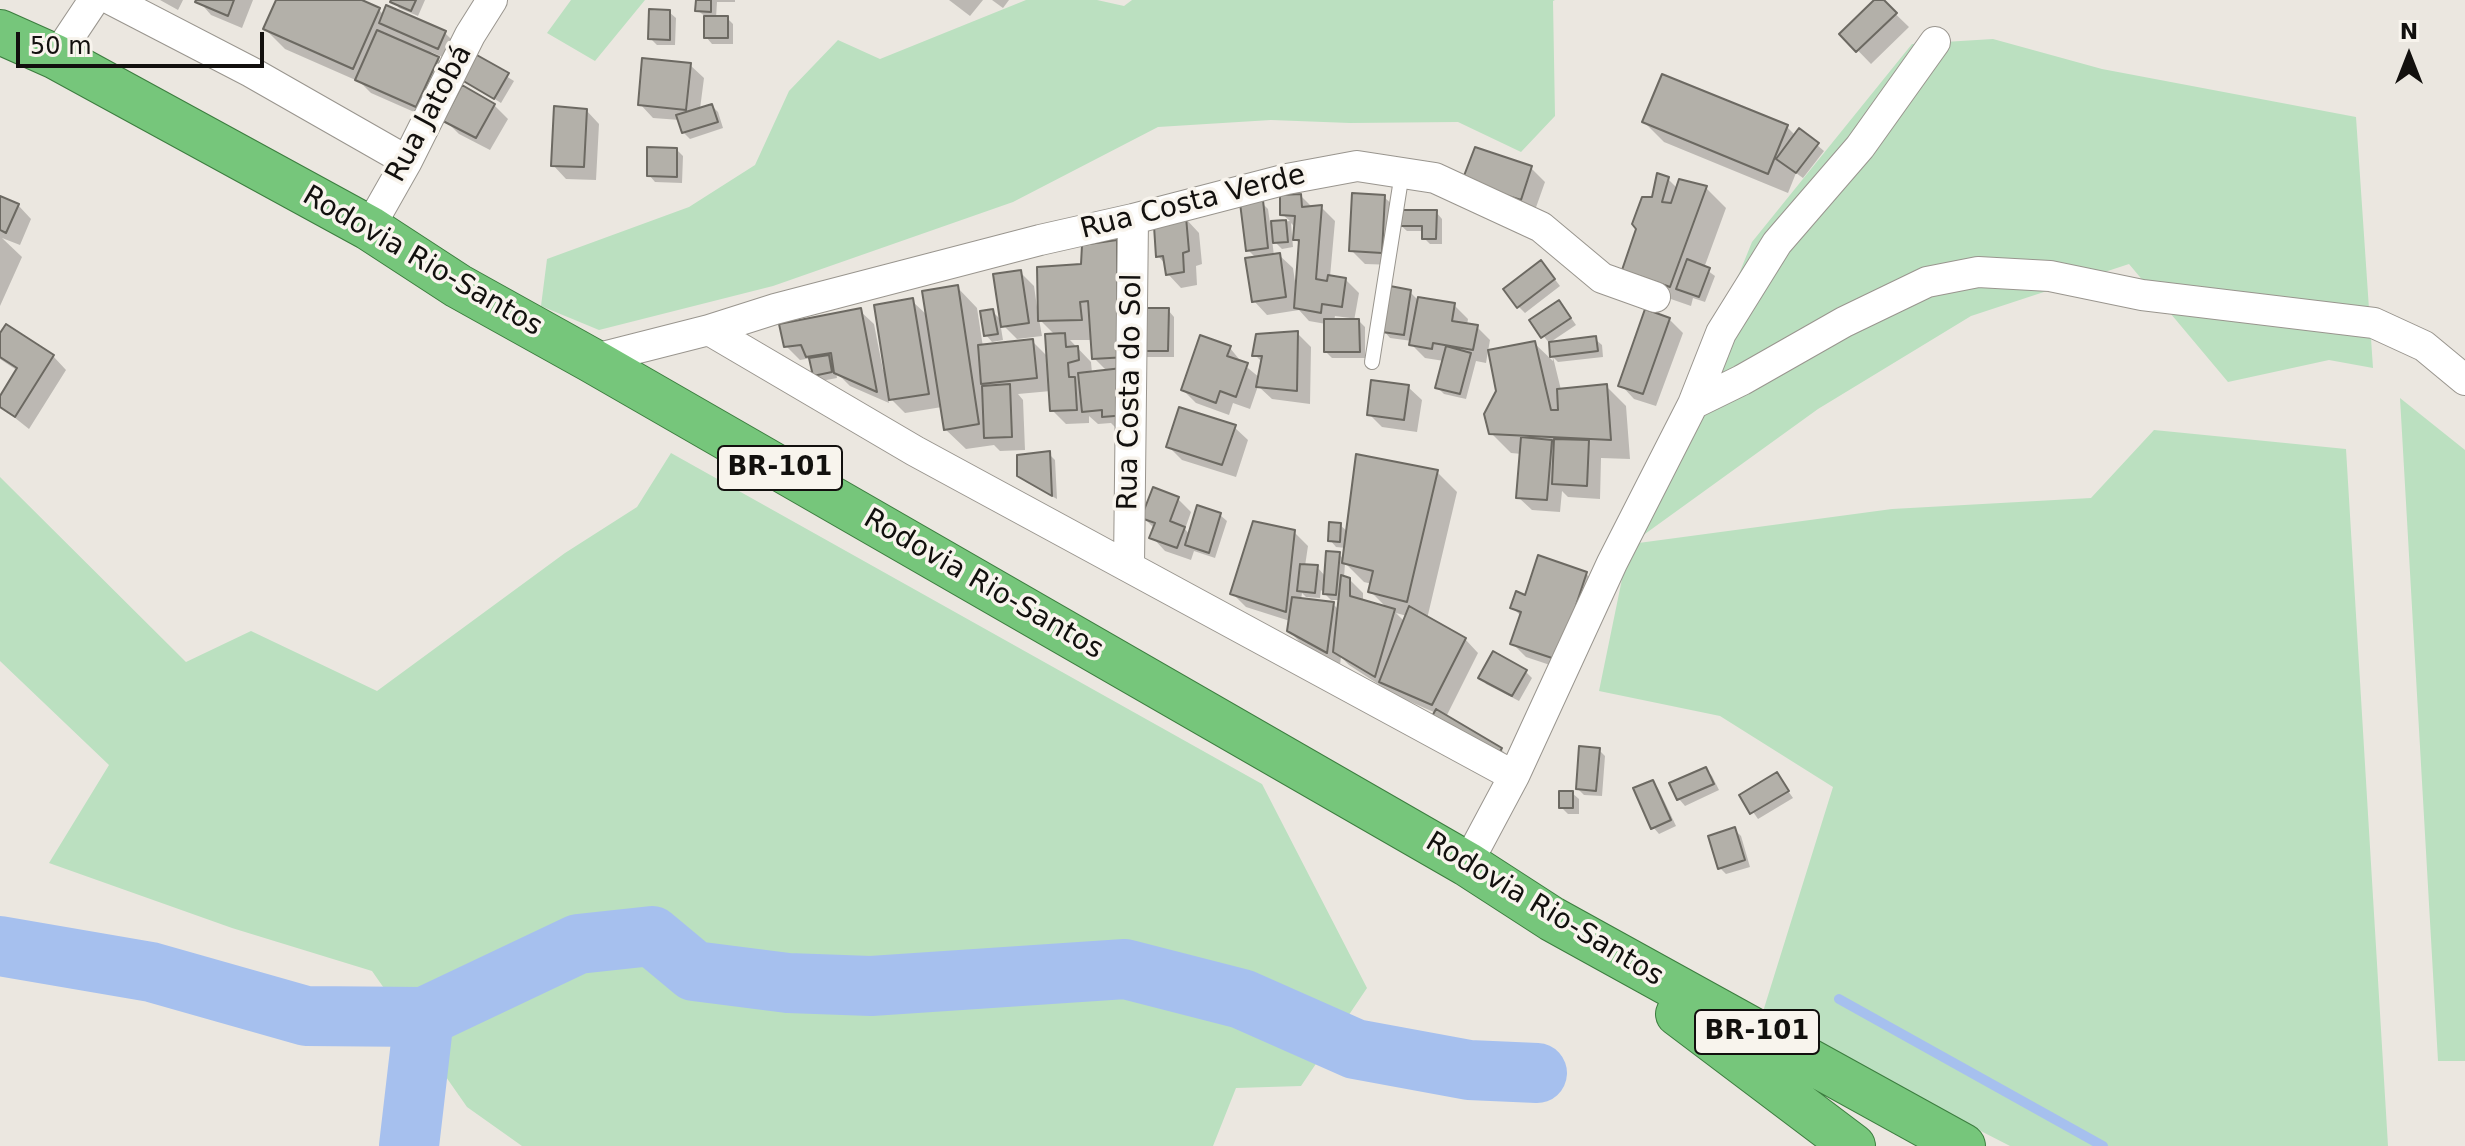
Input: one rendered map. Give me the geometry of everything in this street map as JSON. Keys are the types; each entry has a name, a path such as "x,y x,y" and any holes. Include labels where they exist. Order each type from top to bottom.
{"highway":[{"name":"Rodovia Rio-Santos","path":"0,32 56,57 369,228 458,286 1467,864 1552,919 1963,1146"},
{"path":"1552,919 1853,1146"}],"street":[{"path":"56,57 94,0"},
{"path":"112,0 251,72 407,161"},
{"name":"Rua Jatobá","path":"369,228 407,161 470,35 492,0"},
{"path":"1467,864 1514,776 1612,563 1693,404 1721,333 1777,243 1860,147 1935,42"},
{"name":"Rua Costa Verde","path":"591,360 1026,243 1287,179 1357,166 1435,178 1541,227 1602,278 1655,297"},
{"name":"Rua Costa do Sol","path":"1129,565 1133,219"},
{"path":"1693,404 1844,322 1927,282 1978,272 2050,276 2142,295 2374,323 2424,346 2465,380"},
{"path":"709,330 915,451 1514,776"}],"lane":[{"path":"1372,362 1402,173"}],"green space":[{"path":"571,0 645,0 595,61 547,33"},
{"path":"1026,0 1097,0 1124,6 1132,0 1555,0 1555,116 1521,152 1458,122 1271,120 1158,127 1013,202 773,286 599,330 541,306 547,259 689,207 755,165 789,91 838,40 880,59"},
{"path":"1993,39 2102,69 2356,117 2373,368 2329,360 2228,382 2129,264 1971,316 1818,409 1631,544 1892,509 2091,498 2154,430 2346,449 2388,1146 2010,1146 1761,1018 1833,787 1720,716 1599,691 1629,545 1752,242 1912,44"},
{"path":"2400,398 2465,450 2465,1061 2438,1061"},
{"path":"671,453 1262,784 1367,988 1301,1086 1236,1088 1213,1146 522,1146 467,1107 372,971 232,928 49,863 109,765 0,661 0,477 186,662 251,631 377,691 565,553 637,507"}],"building":[{"path":"196,0 234,0 228,16"},
{"path":"276,0 362,0 380,8 353,69 263,29"},
{"path":"391,0 416,0 411,11"},
{"path":"696,0 711,0 711,12 695,11"},
{"path":"1874,0 1884,0 1897,13 1856,52 1839,34"},
{"path":"386,5 446,31 438,49 379,23"},
{"path":"649,9 670,10 670,40 648,39"},
{"path":"704,16 728,16 728,38 704,38"},
{"path":"377,30 439,57 416,107 355,80"},
{"path":"475,54 509,73 494,99 460,79"},
{"path":"642,58 691,63 686,110 638,105"},
{"path":"1662,74 1788,125 1768,174 1642,122"},
{"path":"462,85 495,104 476,138 443,121"},
{"path":"712,104 718,122 682,133 676,115"},
{"path":"554,106 587,109 584,167 551,166"},
{"path":"1799,128 1819,143 1796,173 1776,159"},
{"path":"647,147 677,148 677,177 647,176"},
{"path":"1475,147 1532,166 1521,200 1462,181"},
{"path":"1657,173 1669,177 1662,202 1671,203 1679,179 1707,186 1670,287 1622,270 1636,229 1632,224 1642,197 1652,197"},
{"path":"1352,193 1385,195 1382,253 1349,251"},
{"path":"1301,194 1302,207 1322,205 1316,279 1327,281 1328,275 1346,278 1342,307 1322,304 1321,313 1294,308 1299,240 1293,240 1295,216 1280,215 1280,195"},
{"path":"0,196 19,204 6,233 0,230"},
{"path":"1263,200 1268,248 1246,251 1240,203"},
{"path":"1398,210 1437,210 1436,239 1422,239 1422,226 1398,226"},
{"path":"1186,217 1189,251 1183,253 1184,272 1166,275 1163,256 1156,257 1154,226"},
{"path":"1286,220 1288,242 1273,243 1271,221"},
{"path":"1117,240 1117,318 1128,357 1092,359 1088,301 1080,302 1082,320 1038,321 1037,267 1081,264 1082,245"},
{"path":"1280,253 1286,297 1252,302 1245,258"},
{"path":"1687,259 1710,268 1699,297 1676,289"},
{"path":"1541,260 1555,279 1517,308 1503,289"},
{"path":"1021,270 1029,323 1001,327 993,274"},
{"path":"958,285 979,424 944,430 922,291"},
{"path":"1390,286 1411,290 1404,335 1382,332"},
{"path":"1418,297 1455,303 1452,321 1478,325 1473,350 1433,343 1432,349 1409,345"},
{"path":"913,298 929,394 889,400 874,305"},
{"path":"1559,300 1571,318 1541,338 1529,320"},
{"path":"861,308 877,392 834,373 831,353 806,357 801,345 784,347 779,324"},
{"path":"1142,308 1169,308 1168,351 1141,351"},
{"path":"993,309 998,334 984,336 980,311"},
{"path":"1645,309 1670,318 1643,394 1618,386"},
{"path":"1324,319 1359,319 1360,352 1324,352"},
{"path":"6,324 54,355 15,417 0,407 0,396 17,368 0,357 0,333"},
{"path":"1298,331 1297,391 1256,387 1262,356 1252,356 1256,334"},
{"path":"1065,333 1066,347 1078,346 1079,360 1068,363 1069,377 1075,377 1077,410 1050,411 1045,334"},
{"path":"1200,335 1231,346 1227,356 1248,363 1236,397 1220,391 1216,403 1181,390"},
{"path":"1596,336 1598,351 1550,357 1549,342"},
{"path":"1033,339 1037,378 981,384 978,345"},
{"path":"1535,341 1551,410 1558,410 1557,389 1607,384 1611,440 1489,434 1484,414 1496,391 1488,350"},
{"path":"1446,346 1471,353 1460,394 1435,388"},
{"path":"829,355 832,372 813,376 809,358"},
{"path":"1122,368 1127,415 1102,417 1102,410 1082,412 1078,373"},
{"path":"1371,380 1409,385 1404,420 1367,415"},
{"path":"1010,384 1012,437 984,438 982,386"},
{"path":"1179,407 1236,425 1222,465 1166,447"},
{"path":"1521,437 1552,440 1547,500 1516,498"},
{"path":"1554,439 1589,440 1587,486 1552,484"},
{"path":"1050,451 1052,496 1017,476 1017,455"},
{"path":"1356,454 1438,470 1407,602 1368,592 1373,571 1342,563"},
{"path":"1153,487 1179,497 1170,521 1185,527 1177,548 1149,538 1155,523 1141,518"},
{"path":"1197,505 1221,513 1209,553 1185,545"},
{"path":"1253,521 1295,530 1286,612 1230,594"},
{"path":"1329,522 1341,523 1340,542 1328,541"},
{"path":"1326,551 1340,552 1336,595 1323,594"},
{"path":"1538,555 1587,572 1558,660 1510,644 1521,612 1510,608 1516,591 1525,595"},
{"path":"1300,564 1318,565 1315,593 1297,591"},
{"path":"1341,575 1350,578 1350,596 1395,609 1375,677 1333,652"},
{"path":"1292,597 1334,602 1327,653 1287,631"},
{"path":"1409,606 1466,638 1432,705 1379,682"},
{"path":"1493,651 1527,670 1512,696 1478,678"},
{"path":"1436,709 1502,748 1496,759 1430,720"},
{"path":"1579,746 1600,748 1596,791 1576,789"},
{"path":"1706,767 1714,784 1677,800 1669,783"},
{"path":"1777,772 1789,791 1750,814 1739,795"},
{"path":"1653,780 1671,820 1651,829 1633,788"},
{"path":"1559,791 1573,791 1573,808 1559,808"},
{"path":"1735,827 1745,860 1718,869 1708,836"}],"waterway":[{"path":"0,946 151,972 306,1016 424,1017 578,944 652,936 694,971 788,983 871,986 1125,969 1242,999 1355,1049 1469,1070 1537,1073"},
{"path":"1839,999 2103,1146"},
{"path":"409,1146 424,1017"}]}
